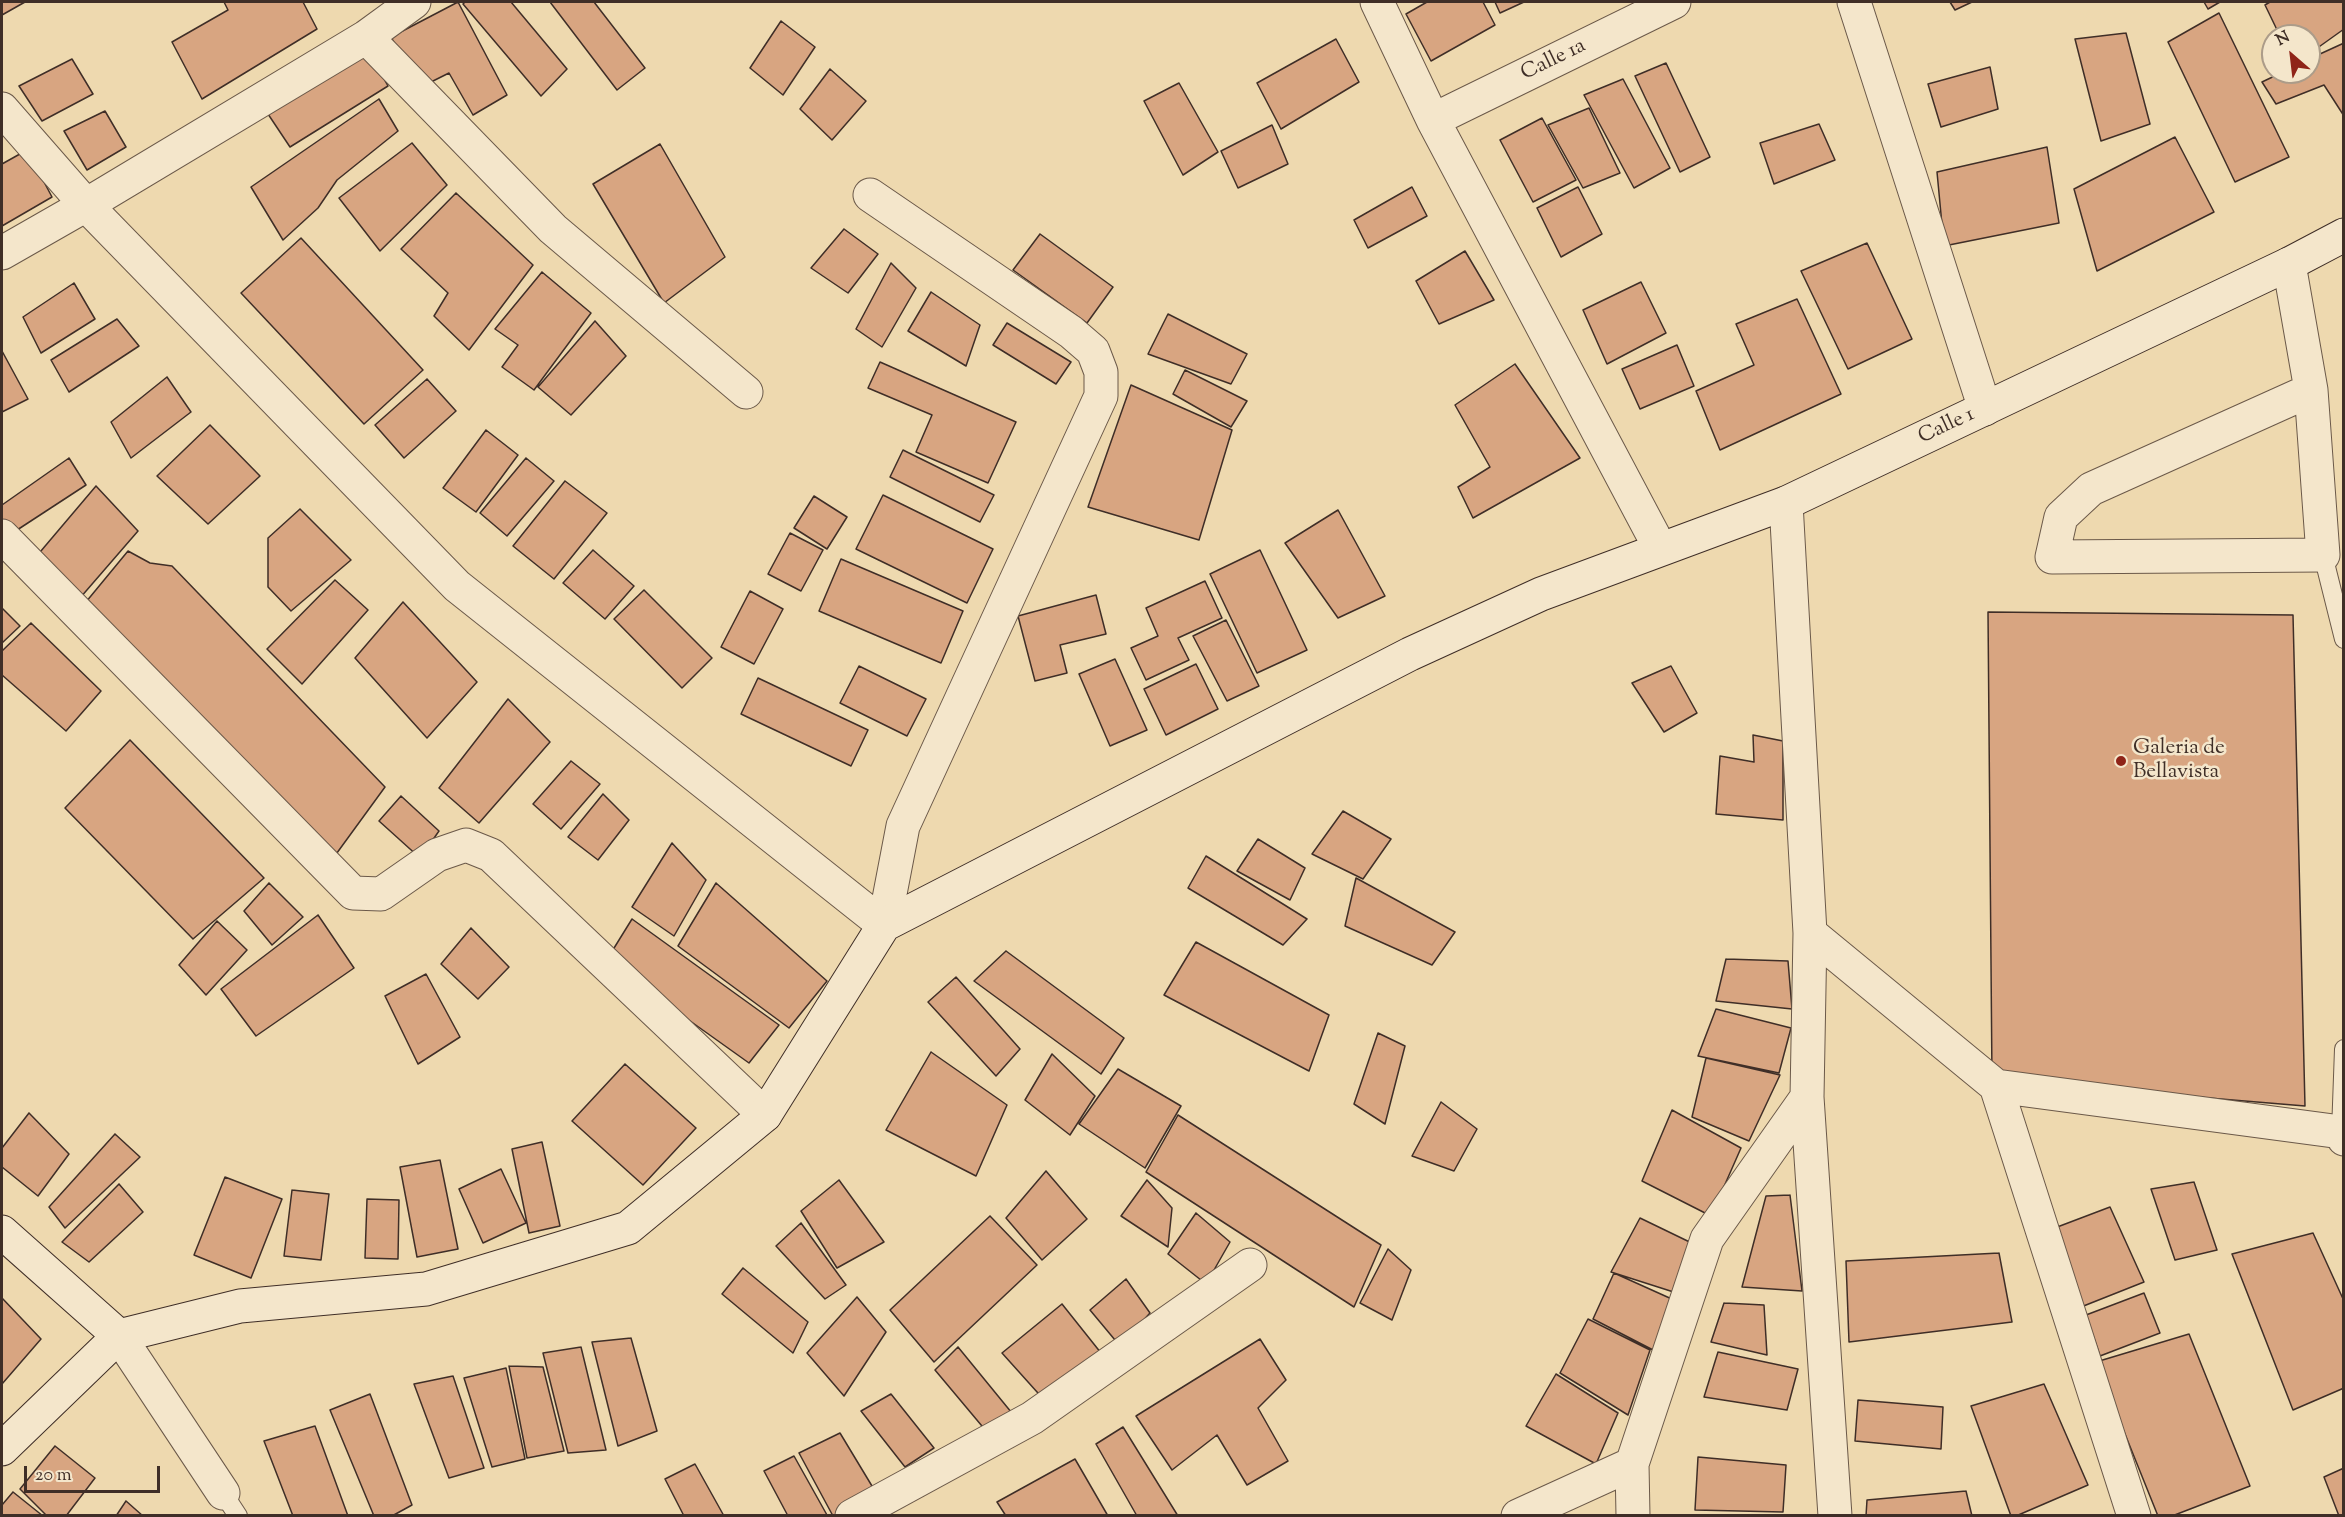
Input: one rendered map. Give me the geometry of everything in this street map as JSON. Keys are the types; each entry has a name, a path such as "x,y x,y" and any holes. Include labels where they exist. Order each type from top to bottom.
{"street":[{"path":"2,253 366,37 414,2"},
{"path":"1377,2 1433,120 1660,548"},
{"name":"Calle 1a","path":"1433,120 1674,2"},
{"path":"1854,2 1985,409"},
{"path":"366,37 553,229 746,393"},
{"path":"2,109 86,205 457,586 884,926"},
{"path":"2,1449 119,1336 240,1306 426,1289 628,1228 765,1116 884,926 903,826 1101,396 1101,372 1093,351 1071,332 870,195"},
{"name":"Calle 1","path":"884,926 1410,654 1541,594 1786,503 2289,264 2343,235"},
{"path":"2289,264 2311,390 2323,555 2052,557 2061,517 2091,489 2311,390"},
{"path":"1786,503 1810,933 1807,1097 1835,1515"},
{"path":"2,536 353,892 381,894 437,855 466,845 491,855 765,1116"},
{"path":"1810,933 1996,1086 2342,1136"},
{"path":"1996,1086 2134,1515"},
{"path":"1633,1515 1632,1464 1707,1239 1807,1097"},
{"path":"2,1232 119,1336 230,1504"},
{"path":"852,1515 1032,1418 1250,1265"},
{"path":"1518,1515 1632,1464"}],"lane":[{"path":"2323,555 2343,639"},
{"path":"2342,1136 2343,1049"}],"building":[{"path":"2,2 25,2 2,15"},
{"path":"224,2 303,2 317,29 202,99 172,42 228,10"},
{"path":"458,2 507,95 473,115 449,73 419,88 391,37"},
{"path":"465,2 511,2 567,69 541,96 463,4"},
{"path":"550,2 594,2 645,68 617,90"},
{"path":"1427,2 1483,2 1495,25 1431,61 1406,14"},
{"path":"1495,2 1524,2 1500,13"},
{"path":"1950,2 1972,2 1955,10"},
{"path":"2204,2 2220,2 2208,9"},
{"path":"2270,2 2344,2 2344,29 2321,45 2321,24 2274,24 2265,5"},
{"path":"2219,13 2289,157 2235,182 2168,42"},
{"path":"781,21 815,47 783,95 750,68"},
{"path":"2126,33 2150,124 2101,141 2075,39"},
{"path":"1336,39 1359,82 1281,129 1257,83"},
{"path":"362,40 388,86 290,147 262,105"},
{"path":"2344,43 2344,116 2324,85 2276,104 2263,84 2321,84 2321,54"},
{"path":"72,59 93,94 42,121 19,86"},
{"path":"1666,63 1710,157 1680,172 1635,76"},
{"path":"1990,67 1998,109 1941,127 1928,84"},
{"path":"830,69 866,101 832,140 800,109"},
{"path":"1623,79 1670,168 1634,188 1584,95"},
{"path":"1179,83 1218,152 1183,175 1144,101"},
{"path":"379,99 398,131 337,180 318,208 283,240 251,187"},
{"path":"1589,108 1620,173 1583,188 1548,125"},
{"path":"105,111 126,147 87,170 64,131"},
{"path":"1542,118 1576,180 1533,202 1500,140"},
{"path":"1819,124 1835,160 1774,184 1760,143"},
{"path":"1272,125 1288,164 1238,188 1221,151"},
{"path":"2175,137 2214,212 2097,271 2074,189"},
{"path":"412,143 447,185 380,251 339,198"},
{"path":"660,144 725,257 664,303 593,184"},
{"path":"2047,147 2059,223 1944,246 1937,172"},
{"path":"27,150 52,197 2,226 2,164"},
{"path":"1412,187 1427,216 1368,248 1354,220"},
{"path":"1578,187 1602,234 1561,257 1537,208"},
{"path":"456,193 533,265 469,350 434,316 448,293 401,249"},
{"path":"844,229 878,254 848,293 811,268"},
{"path":"1040,234 1113,287 1087,323 1013,270"},
{"path":"301,238 423,370 364,424 241,293"},
{"path":"1867,243 1912,339 1848,369 1801,271"},
{"path":"1465,251 1494,300 1439,324 1416,281"},
{"path":"891,263 916,288 882,347 856,329"},
{"path":"542,272 591,313 534,390 502,367 518,345 495,329"},
{"path":"1641,282 1666,333 1607,364 1583,310"},
{"path":"74,283 95,319 41,353 23,317"},
{"path":"931,292 980,325 966,366 908,331"},
{"path":"1797,299 1841,394 1720,450 1696,391 1754,365 1736,324"},
{"path":"1168,314 1247,354 1231,384 1148,354"},
{"path":"117,319 139,346 69,392 51,360"},
{"path":"595,321 626,356 571,415 538,387"},
{"path":"1007,323 1071,362 1056,384 993,345"},
{"path":"1677,345 1694,386 1640,409 1622,369"},
{"path":"2,351 28,399 2,412"},
{"path":"880,362 1016,422 988,483 916,452 932,415 868,388"},
{"path":"1515,364 1580,458 1473,518 1458,487 1490,467 1455,405"},
{"path":"1185,370 1247,401 1231,427 1173,394"},
{"path":"167,377 191,412 131,458 111,422"},
{"path":"427,379 456,411 404,458 375,425"},
{"path":"1131,385 1232,430 1199,540 1088,507"},
{"path":"210,425 260,476 208,524 157,476"},
{"path":"486,430 518,455 476,512 443,488"},
{"path":"903,450 994,495 980,522 890,477"},
{"path":"69,458 86,485 14,532 2,519 2,505"},
{"path":"526,458 554,481 507,536 480,513"},
{"path":"565,481 607,513 554,579 513,546"},
{"path":"96,486 138,531 80,598 35,558"},
{"path":"883,495 993,549 967,603 856,549"},
{"path":"814,496 847,517 827,549 794,528"},
{"path":"300,509 351,560 291,611 268,587 268,538"},
{"path":"1338,510 1385,596 1338,618 1285,543"},
{"path":"790,533 823,550 801,591 768,574"},
{"path":"593,550 634,586 605,619 563,583"},
{"path":"1260,550 1307,650 1257,673 1210,574"},
{"path":"128,551 150,563 172,566 385,787 334,857 81,608"},
{"path":"841,559 963,611 941,663 819,611"},
{"path":"335,580 368,610 302,684 267,649"},
{"path":"1205,581 1222,618 1178,638 1189,660 1146,680 1131,648 1158,636 1146,608"},
{"path":"644,590 712,658 682,688 614,619"},
{"path":"750,591 783,609 754,664 721,647"},
{"path":"1096,595 1106,634 1060,645 1067,673 1035,681 1018,616"},
{"path":"403,602 477,682 427,738 355,658"},
{"path":"2,608 20,626 2,643"},
{"path":"1988,612 2293,615 2305,1106 1992,1080"},
{"path":"1226,620 1259,686 1227,701 1193,636"},
{"path":"31,623 101,691 66,731 2,675 2,651"},
{"path":"1115,659 1147,730 1110,746 1079,674"},
{"path":"1196,664 1218,709 1166,735 1144,689"},
{"path":"859,666 926,699 907,736 840,703"},
{"path":"1671,666 1697,713 1664,732 1632,683"},
{"path":"758,678 868,730 851,766 741,714"},
{"path":"508,699 550,742 479,823 439,788"},
{"path":"1753,735 1783,741 1783,820 1716,814 1720,756 1754,762"},
{"path":"130,740 264,878 193,939 65,808"},
{"path":"571,761 600,784 561,829 533,804"},
{"path":"603,794 629,820 598,860 568,837"},
{"path":"401,796 439,831 420,858 379,821"},
{"path":"1343,811 1391,839 1363,879 1312,854"},
{"path":"1258,839 1305,868 1290,900 1237,871"},
{"path":"672,843 706,880 674,936 632,907"},
{"path":"1206,856 1307,919 1283,945 1188,888"},
{"path":"1356,878 1455,932 1432,965 1345,926"},
{"path":"269,883 303,917 272,945 244,911"},
{"path":"716,883 827,981 789,1028 678,946"},
{"path":"318,915 354,968 256,1036 221,989"},
{"path":"632,919 779,1025 749,1063 606,961"},
{"path":"217,921 247,950 206,995 179,965"},
{"path":"471,928 509,967 478,999 441,964"},
{"path":"1196,942 1329,1015 1309,1071 1164,995"},
{"path":"1006,951 1124,1038 1101,1074 974,981"},
{"path":"1726,959 1788,961 1792,1009 1716,1001"},
{"path":"426,974 460,1037 418,1064 385,996"},
{"path":"956,977 1020,1049 996,1076 928,1002"},
{"path":"1716,1009 1791,1028 1779,1073 1698,1056"},
{"path":"1378,1033 1405,1046 1385,1124 1354,1104"},
{"path":"931,1052 1007,1105 976,1176 886,1130"},
{"path":"1052,1054 1095,1096 1070,1135 1025,1100"},
{"path":"1706,1058 1780,1075 1749,1141 1692,1117"},
{"path":"625,1064 696,1128 643,1185 572,1121"},
{"path":"1118,1069 1181,1106 1145,1168 1079,1124"},
{"path":"1441,1102 1477,1129 1454,1171 1412,1156"},
{"path":"1672,1110 1741,1148 1711,1216 1642,1181"},
{"path":"29,1113 69,1154 38,1196 2,1167 2,1148"},
{"path":"1178,1115 1381,1245 1354,1307 1146,1172"},
{"path":"115,1134 140,1157 65,1228 49,1207"},
{"path":"542,1142 560,1226 529,1233 512,1149"},
{"path":"440,1160 458,1249 417,1257 400,1167"},
{"path":"501,1169 526,1223 483,1243 459,1189"},
{"path":"1046,1171 1087,1219 1042,1260 1006,1218"},
{"path":"225,1177 282,1199 251,1278 194,1255"},
{"path":"839,1180 884,1242 837,1268 801,1211"},
{"path":"1147,1180 1172,1208 1168,1247 1121,1216"},
{"path":"2194,1182 2217,1250 2175,1260 2151,1189"},
{"path":"119,1184 143,1212 89,1262 62,1242"},
{"path":"292,1190 329,1194 321,1260 284,1256"},
{"path":"1790,1195 1802,1291 1742,1287 1766,1196"},
{"path":"367,1199 399,1200 398,1259 365,1258"},
{"path":"2110,1207 2144,1282 2081,1307 2052,1229"},
{"path":"1196,1213 1230,1242 1206,1284 1168,1254"},
{"path":"990,1216 1037,1265 934,1362 890,1310"},
{"path":"1640,1218 1702,1248 1683,1295 1611,1272"},
{"path":"801,1223 846,1285 825,1299 776,1246"},
{"path":"2313,1233 2344,1301 2344,1388 2293,1410 2232,1254"},
{"path":"1388,1249 1411,1270 1392,1320 1360,1303"},
{"path":"1999,1253 2012,1322 1849,1342 1846,1261"},
{"path":"743,1268 808,1322 793,1353 722,1294"},
{"path":"1614,1273 1674,1300 1655,1351 1593,1319"},
{"path":"1126,1279 1150,1313 1120,1346 1090,1310"},
{"path":"2144,1293 2160,1333 2100,1356 2086,1315"},
{"path":"857,1297 886,1332 844,1396 807,1353"},
{"path":"2,1298 41,1339 2,1384"},
{"path":"1724,1303 1764,1305 1767,1355 1711,1342"},
{"path":"1062,1304 1105,1358 1046,1402 1002,1353"},
{"path":"1588,1319 1650,1350 1628,1415 1560,1373"},
{"path":"2189,1334 2250,1486 2172,1516 2158,1516 2096,1362"},
{"path":"631,1338 657,1431 618,1446 592,1342"},
{"path":"1260,1339 1286,1380 1258,1408 1288,1461 1247,1485 1217,1435 1172,1470 1136,1416"},
{"path":"581,1347 606,1450 568,1453 543,1353"},
{"path":"958,1347 1016,1418 992,1438 935,1370"},
{"path":"1718,1352 1798,1369 1787,1410 1704,1397"},
{"path":"509,1366 543,1367 564,1451 527,1458"},
{"path":"506,1368 525,1459 492,1467 464,1378"},
{"path":"1556,1374 1618,1413 1596,1464 1526,1426"},
{"path":"453,1376 484,1468 449,1478 414,1384"},
{"path":"2044,1384 2088,1485 2016,1516 2011,1516 1971,1406"},
{"path":"370,1394 412,1505 392,1516 374,1516 330,1410"},
{"path":"891,1394 934,1448 905,1467 861,1411"},
{"path":"1858,1400 1943,1407 1941,1449 1855,1441"},
{"path":"315,1426 348,1516 293,1516 264,1441"},
{"path":"1123,1427 1178,1516 1137,1516 1096,1444"},
{"path":"840,1433 875,1491 833,1516 799,1453"},
{"path":"55,1446 95,1478 66,1516 47,1516 20,1489"},
{"path":"794,1456 827,1516 788,1516 764,1471"},
{"path":"1698,1457 1786,1465 1783,1512 1695,1510"},
{"path":"1075,1459 1108,1516 1006,1516 997,1502"},
{"path":"695,1464 724,1516 684,1516 665,1479"},
{"path":"2344,1468 2344,1516 2339,1516 2324,1477"},
{"path":"1966,1491 1972,1516 1866,1516 1867,1500"},
{"path":"13,1492 43,1516 2,1516 2,1505"},
{"path":"126,1501 143,1516 116,1516"}],"place":[{"name":"Galeria de Bellavista","path":"2121,761"}]}
